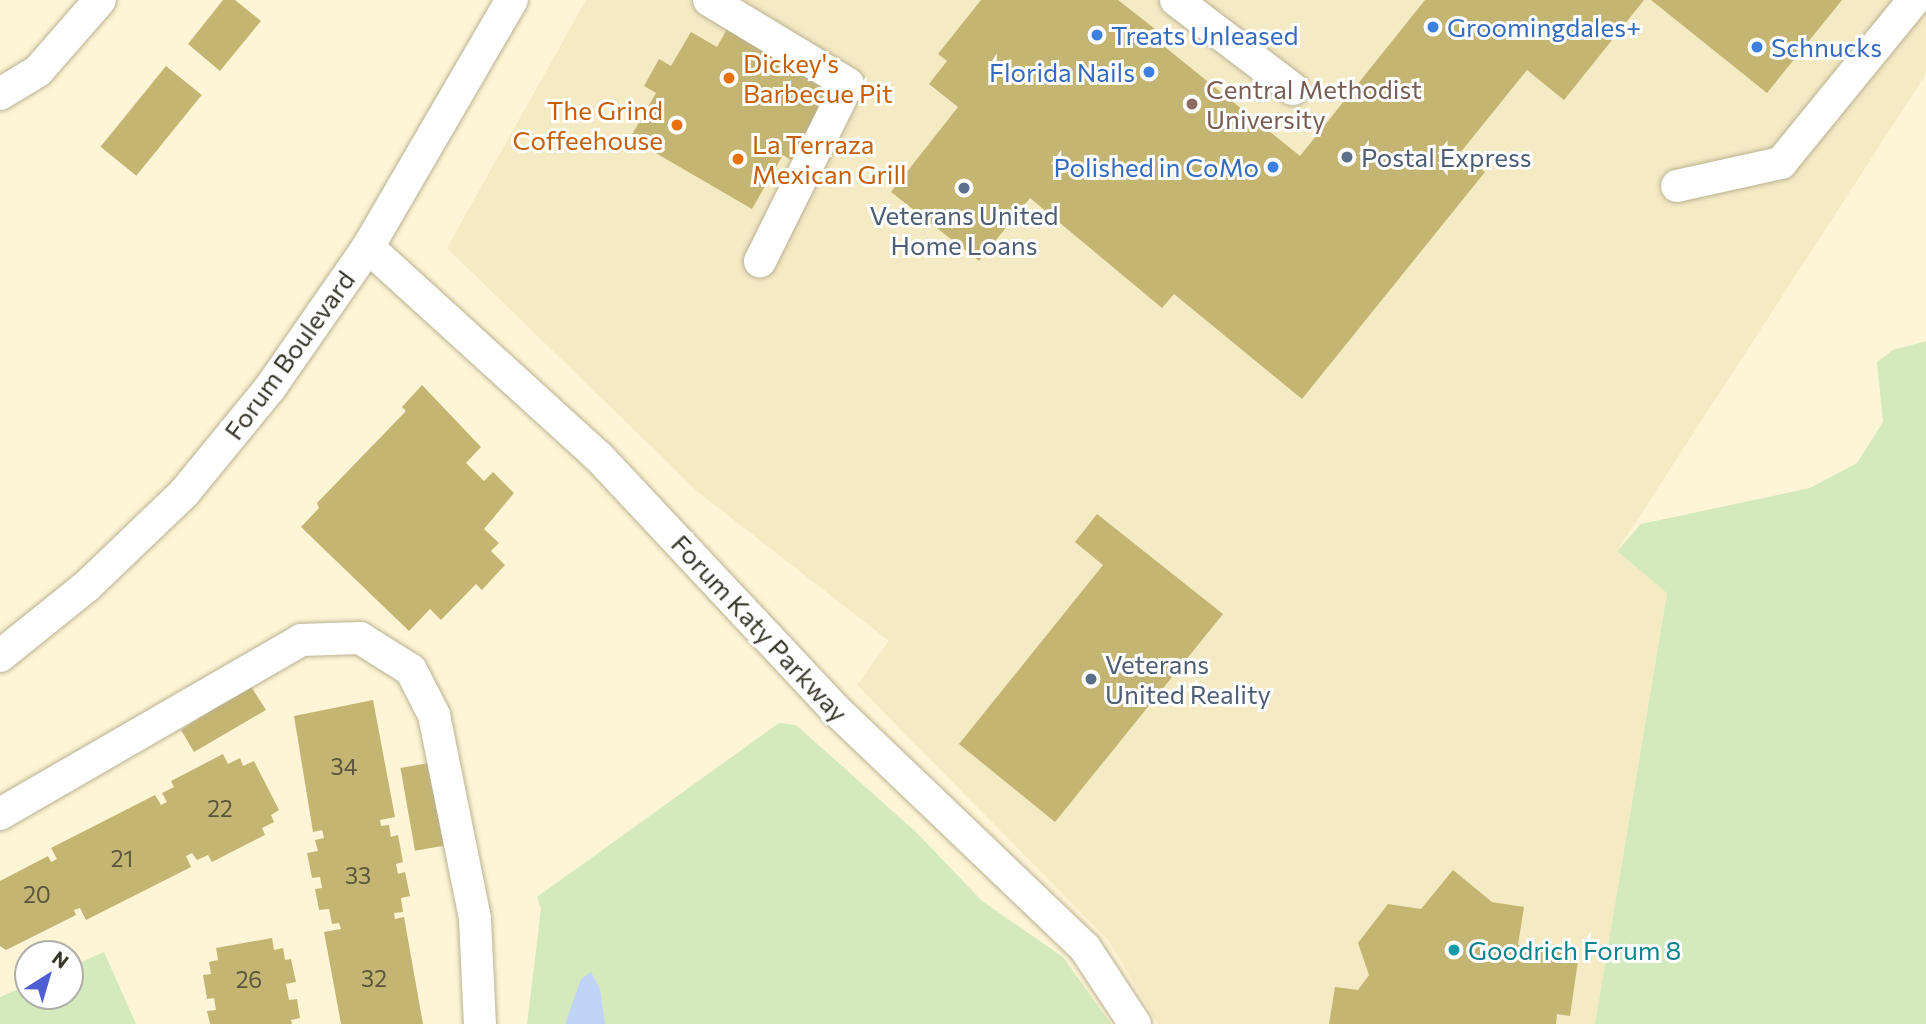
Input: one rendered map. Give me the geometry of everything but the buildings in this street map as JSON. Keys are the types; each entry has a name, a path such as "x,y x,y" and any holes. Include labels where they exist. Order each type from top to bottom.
{"street":[{"path":"0,94 38,71 100,0"},
{"name":"Forum Boulevard","path":"0,656 88,586 184,493 270,388 368,247 512,0"},
{"path":"709,0 848,84 760,261"},
{"path":"1176,0 1293,89"},
{"path":"1677,186 1782,163 1914,0"},
{"name":"Forum Katy Parkway","path":"368,247 599,457 836,710 1085,948 1135,1024"},
{"path":"0,814 301,640 360,638 411,670 434,715 475,919 480,1024"}],"shaded area":[{"path":"586,0 1926,0 1926,74 1617,551 1667,592 1595,1024 1158,1024 1109,941 857,685 889,641 698,492 447,248"}],"green space":[{"path":"1926,341 1926,1024 1595,1024 1667,593 1617,551 1641,524 1810,488 1857,463 1883,422 1877,362 1893,350"},
{"path":"779,723 796,725 917,833 982,901 1063,957 1111,1024 527,1024 541,909 537,897"},
{"path":"104,952 136,1024 0,1024 0,997 14,991 14,1010 84,1010 84,961"}],"water":[{"path":"591,972 600,989 605,1024 565,1024 581,979"}],"place":[{"name":"Groomingdales+","path":"1433,27"},
{"name":"Treats Unleased","path":"1097,35"},
{"name":"Schnucks","path":"1757,47"},
{"name":"Florida Nails","path":"1149,72"},
{"name":"Dickey's Barbecue Pit","path":"729,78"},
{"name":"Central Methodist University","path":"1192,104"},
{"name":"The Grind Coffeehouse","path":"677,125"},
{"name":"Postal Express","path":"1347,157"},
{"name":"La Terraza Mexican Grill","path":"738,159"},
{"name":"Polished in CoMo","path":"1273,167"},
{"name":"Veterans United Home Loans","path":"964,188"},
{"name":"Veterans United Reality","path":"1091,679"},
{"name":"Goodrich Forum 8","path":"1454,950"}]}
